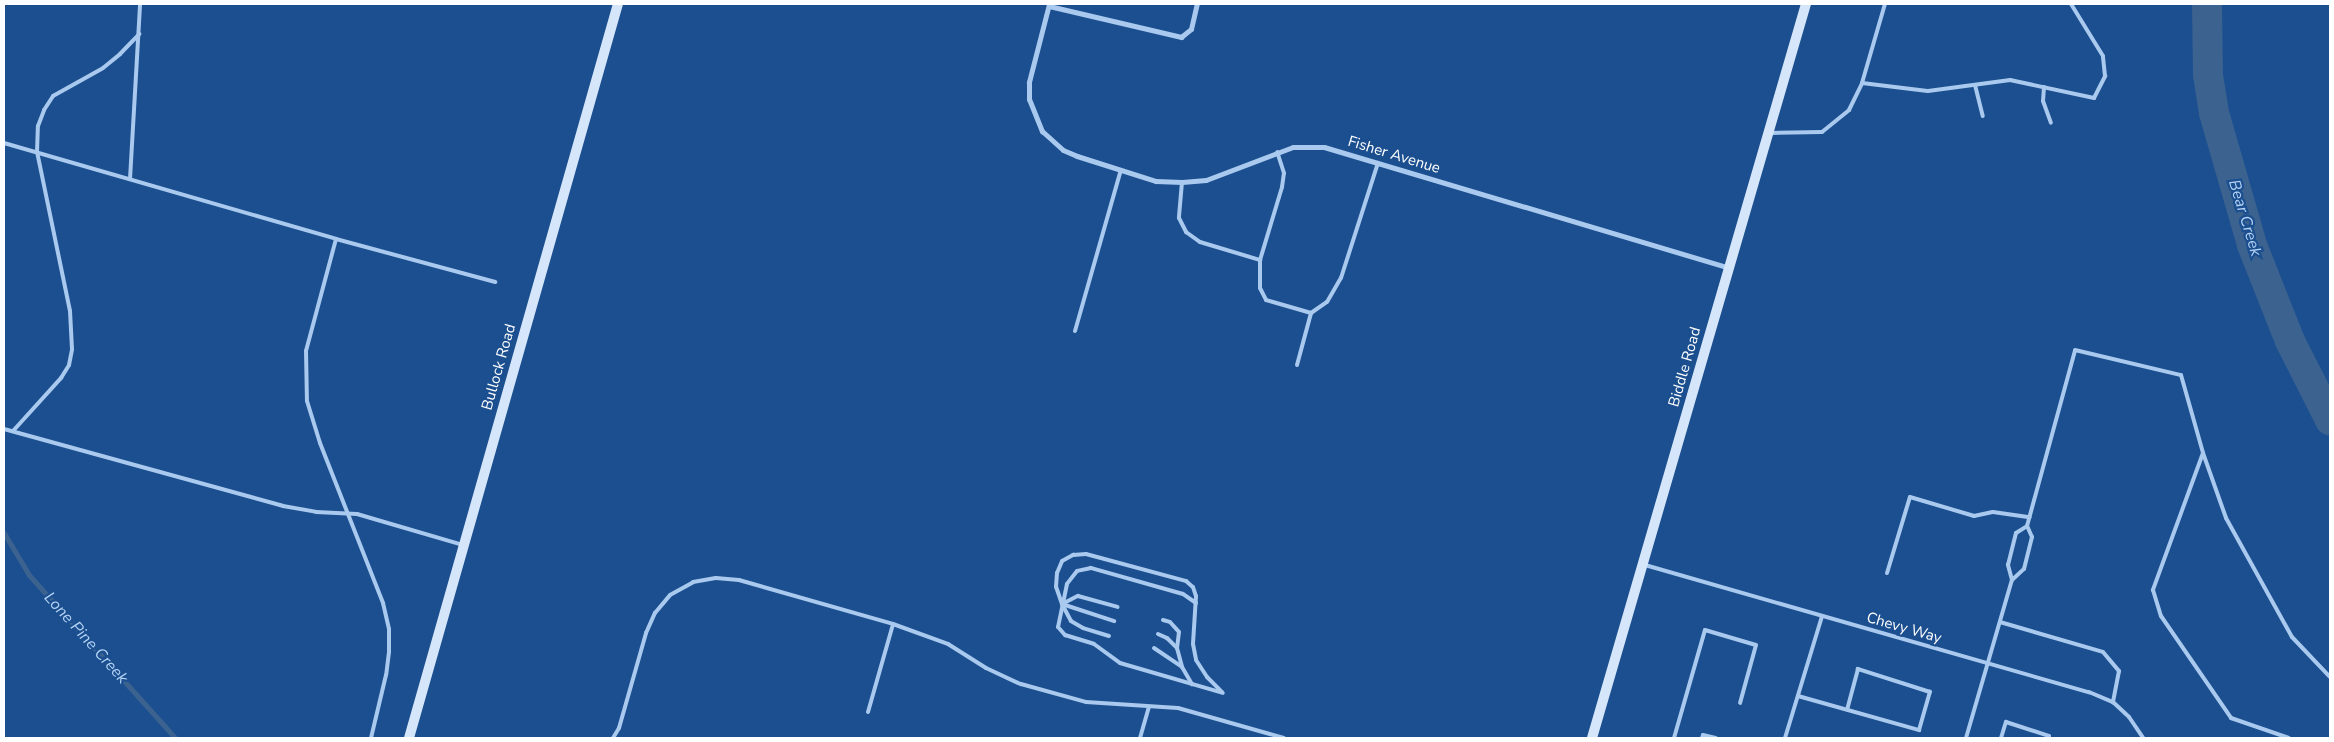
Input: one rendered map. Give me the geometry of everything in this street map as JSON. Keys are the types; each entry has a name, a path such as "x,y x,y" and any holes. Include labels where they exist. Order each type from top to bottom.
{"main road":[{"name":"Bullock Road","path":"409,738 618,4"},
{"name":"Biddle Road","path":"1592,738 1806,4"}],"street":[{"path":"1049,5 1181,37 1191,29 1197,4"},
{"name":"Fisher Avenue","path":"1049,5 1029,82 1029,98 1042,130 1052,142 1076,156 1156,181 1182,182 1206,180 1232,172 1277,152 1294,148 1324,147 1729,268"}],"lane":[{"path":"130,179 140,4"},
{"path":"1768,134 1822,132 1849,110 1862,83 1885,4"},
{"path":"1862,83 1928,91 2010,80 2094,98 2106,76 2103,56 2071,4"},
{"path":"13,431 62,378 69,365 72,349 70,311 37,152 38,126 44,110 53,96 103,68 120,54 138,34"},
{"path":"1976,85 1983,116"},
{"path":"2044,87 2043,101 2051,123"},
{"path":"4,143 336,239 495,282"},
{"path":"1277,152 1284,173 1282,186 1260,260 1260,288 1266,300 1311,313"},
{"path":"1297,365 1311,313 1327,302 1341,278 1378,163"},
{"path":"1075,331 1121,170"},
{"path":"1182,182 1179,218 1186,232 1200,242 1260,260"},
{"path":"336,239 306,351 307,401 383,603 389,629 387,669 371,738"},
{"path":"2012,580 2008,566 2016,534 2027,526 2030,517 2075,350 2181,375 2203,453 2226,518 2292,638 2330,677"},
{"path":"4,429 283,506 316,512 348,513 366,516 464,546"},
{"path":"2203,453 2153,590 2162,616 2231,718 2289,738"},
{"path":"1887,573 1910,497 1974,516 1994,512 2030,517"},
{"path":"1966,738 2012,580 2024,569 2032,538 2027,526"},
{"path":"1109,636 1084,628 1071,621 1062,604 1056,587 1057,572 1062,562 1073,555 1086,554 1186,582 1193,586 1196,603 1193,644 1196,660 1207,677 1223,693 1120,663 1094,644 1065,635 1058,627 1062,604 1067,584 1077,571 1091,568 1183,594 1196,603"},
{"name":"Chevy Way","path":"1643,564 2089,692 2113,702 2129,717 2143,738"},
{"path":"613,738 619,728 646,633 655,613 670,595 693,582 716,578 740,580 893,624 948,644 986,668 1021,684 1086,702 1178,708 1284,738"},
{"path":"1062,604 1078,596 1118,607"},
{"path":"1062,604 1114,621"},
{"path":"1785,738 1822,616"},
{"path":"1163,620 1170,622 1179,632 1177,648 1182,667 1192,684"},
{"path":"2000,622 2103,652 2119,671 2113,702"},
{"path":"868,712 893,624"},
{"path":"1674,738 1705,630 1756,645 1740,703"},
{"path":"1158,634 1167,638 1177,648"},
{"path":"1154,648 1182,667"},
{"path":"1798,696 1847,710 1919,730 1930,692 1858,669 1847,710"},
{"path":"1140,738 1149,707"},
{"path":"2001,738 2006,722 2049,736 2049,738"},
{"path":"1264,738 1265,733"},
{"path":"1702,738 1703,735 1716,738"}],"waterway":[{"name":"Bear Creek","path":"2207,4 2208,75 2214,113 2252,245 2290,341 2330,420"},
{"name":"Lone Pine Creek","path":"4,533 29,575 175,738"}]}
